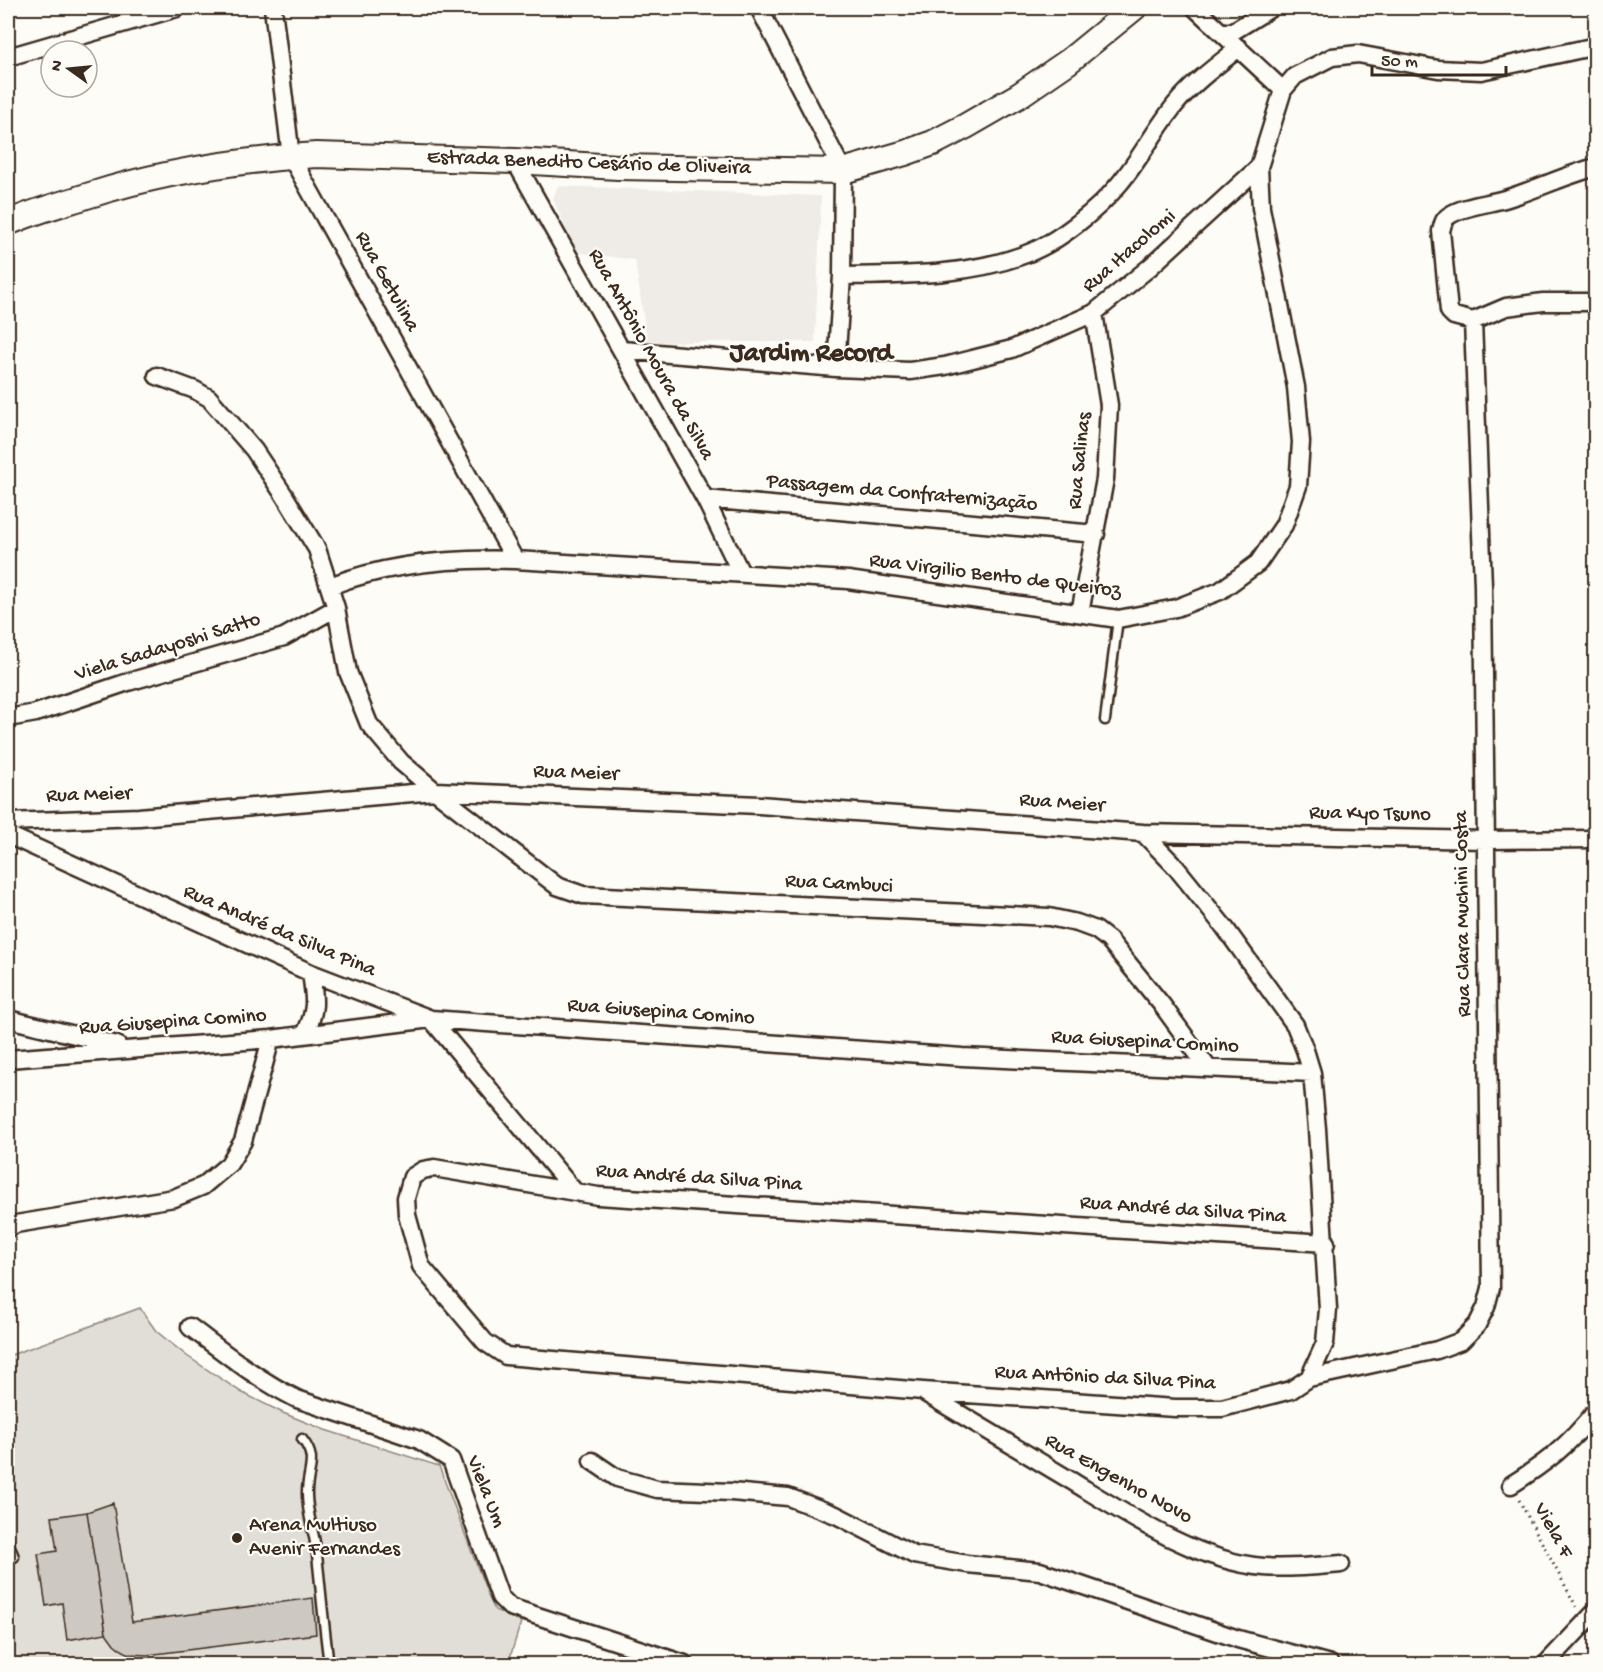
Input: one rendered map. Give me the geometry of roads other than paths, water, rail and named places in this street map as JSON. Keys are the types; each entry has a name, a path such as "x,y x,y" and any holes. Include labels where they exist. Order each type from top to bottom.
{"main road":[{"name":"Estrada Benedito Cesário de Oliveira","path":"8,224 30,212 120,184 216,167 316,155 515,161 618,167 843,171 905,153 966,126 1018,96 1069,61 1134,8"}],"street":[{"path":"8,57 177,8"},
{"name":"Rua Getulina","path":"273,8 291,157 515,560"},
{"path":"759,8 843,171 842,276 836,368"},
{"path":"1195,8 1283,90"},
{"path":"1223,32 1232,32 1271,8"},
{"name":"Rua Virgilio Bento de Queiroz","path":"330,586 372,572 472,559 515,560 848,580 1118,619 1176,608 1220,591 1258,563 1284,525 1298,486 1301,442 1296,387 1261,208 1259,167 1283,90 1295,76 1332,57 1358,54 1438,69 1481,71 1596,46"},
{"path":"842,276 913,274 976,267 1027,254 1064,233 1098,206 1120,184 1174,105 1198,80 1239,48"},
{"name":"Rua Antônio Moura da Silva","path":"515,161 705,498 741,573"},
{"name":"Rua Itacolomi","path":"622,350 836,368 910,371 945,366 1012,349 1094,313 1150,267 1259,167"},
{"path":"1596,167 1579,171 1506,199 1461,210 1443,221 1441,231 1449,311 1454,316 1473,321 1506,306 1543,302 1596,302"},
{"name":"Rua Salinas","path":"1080,613 1105,479 1109,405 1094,313"},
{"name":"Rua Clara Muchini Costa","path":"1309,1378 1437,1350 1461,1341 1477,1325 1486,1307 1491,1288 1483,586 1473,321"},
{"name":"Rua Cambuci","path":"157,376 195,390 209,398 254,450 317,549 336,608 348,672 369,724 401,762 557,886 583,895 1049,917 1077,923 1096,930 1108,940 1162,1005 1208,1068"},
{"name":"Passagem da Confraternização","path":"705,498 1096,534"},
{"name":"Viela Sadayoshi Satto","path":"8,718 36,713 128,682 284,637 336,608"},
{"name":"Rua Meier","path":"8,822 139,817 435,791 759,805 1143,832"},
{"path":"1143,832 1174,865 1225,927 1295,1025 1312,1073 1326,1243 1328,1309 1325,1343 1309,1378"},
{"name":"Rua Kyo Tsuno","path":"1143,832 1485,840 1596,839"},
{"name":"Rua André da Silva Pina","path":"8,835 311,973 431,1019 575,1192 598,1196 1326,1243"},
{"path":"305,1034 314,1015 315,996 311,973"},
{"name":"Rua Giusepina Comino","path":"8,1059 272,1039 431,1019 962,1057 1312,1073"},
{"path":"8,1020 133,1048"},
{"path":"8,1228 16,1224 174,1198 203,1186 229,1164 243,1141 272,1039"},
{"name":"Rua Antônio da Silva Pina","path":"575,1192 434,1168 423,1170 412,1177 406,1198 407,1215 421,1266 485,1341 506,1356 922,1391 1175,1408 1222,1408 1291,1390 1309,1378"},
{"name":"Viela Um","path":"190,1327 274,1388 297,1399 419,1440 451,1460 500,1597 510,1607 685,1665"},
{"name":"Rua Engenho Novo","path":"922,1391 1146,1526 1193,1548 1234,1562 1263,1567 1301,1568 1341,1564"},
{"path":"1511,1485 1543,1465 1579,1432 1596,1412"},
{"path":"592,1461 617,1478 657,1489 788,1497 836,1515 914,1555 967,1564 1040,1571 1238,1639 1330,1665"},
{"path":"1546,1665 1590,1616"}],"lane":[{"path":"1105,720 1118,619"},
{"path":"302,1439 310,1449 312,1461 307,1493 317,1554 319,1593 329,1665"},
{"path":"8,1541 14,1557"}],"place":[{"name":"Arena Multiuso Avenir Fernandes","path":"237,1538"}],"district":[{"name":"Jardim Record","path":"811,355"}]}
